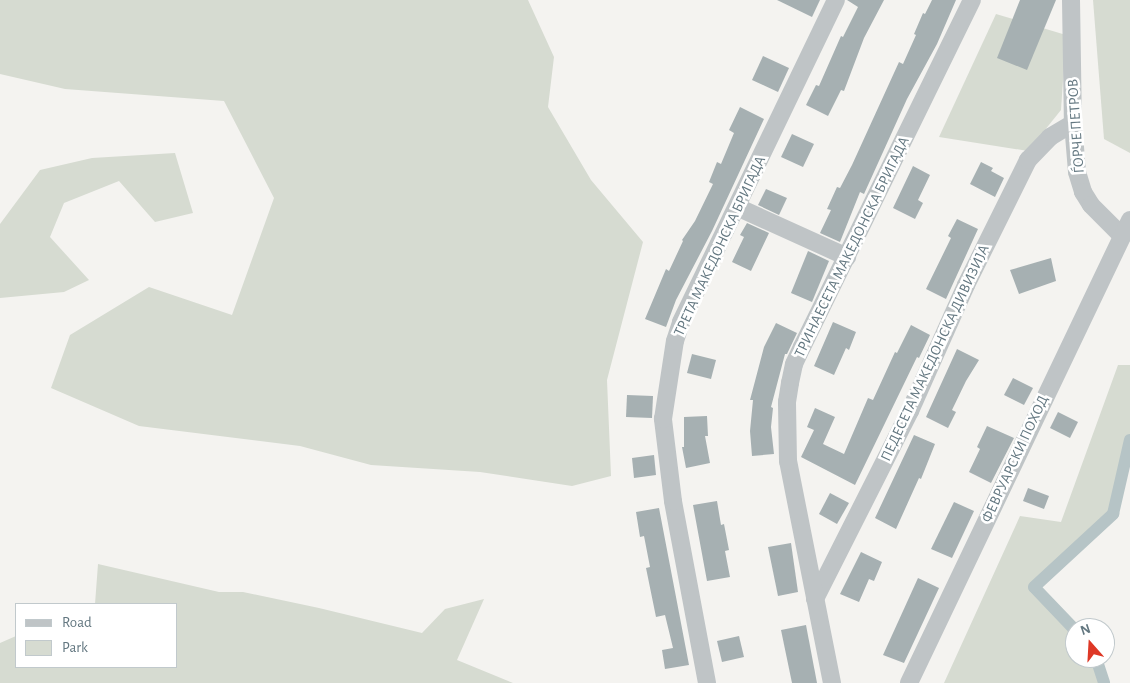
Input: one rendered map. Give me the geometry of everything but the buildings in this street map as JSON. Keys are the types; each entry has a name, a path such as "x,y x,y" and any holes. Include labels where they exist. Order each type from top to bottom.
{"street":[{"name":"ТРЕТА МАКЕДОНСКА БРИГАДА","path":"707,683 673,501 663,419 666,390 681,322 836,0"},
{"name":"ТРИНАЕСЕТА МАКЕДОНСКА БРИГАДА","path":"832,683 788,461 787,402 794,364 848,257 972,0"},
{"name":"ЃОРЧЕ ПЕТРОВ","path":"1071,0 1073,122 1077,172 1083,192 1101,217 1122,236"},
{"name":"ПЕДЕСЕТА МАКЕДОНСКА ДИВИЗИЈА","path":"816,599 910,411 966,285 1028,160 1050,137 1073,122"},
{"path":"736,207 848,257"},
{"name":"ФЕВРУАРСКИ ПОХОД","path":"909,683 1130,220"}],"green space":[{"path":"0,0 528,0 554,57 548,107 591,180 643,242 607,380 611,476 572,486 480,472 371,465 300,446 139,426 51,388 70,335 149,287 232,315 274,198 224,101 65,89 0,74"},
{"path":"1093,0 1130,0 1130,153 1104,139"},
{"path":"996,14 1066,35 1061,110 1028,151 939,137"},
{"path":"175,153 193,213 155,222 119,181 64,203 50,237 89,280 64,292 0,298 0,224 40,170 92,158"},
{"path":"1118,365 1130,365 1130,447 1117,510 1034,587 1065,620 1065,668 1099,668 1104,683 944,683 1020,516 1061,522"},
{"path":"98,564 219,592 243,592 319,608 422,633 445,609 484,599 457,660 513,683 0,683 0,643 15,636 15,668 178,668 178,603 95,603"}],"waterway":[{"path":"1065,620 1034,587 1113,514 1130,440"},
{"path":"1099,668 1104,683"}]}
